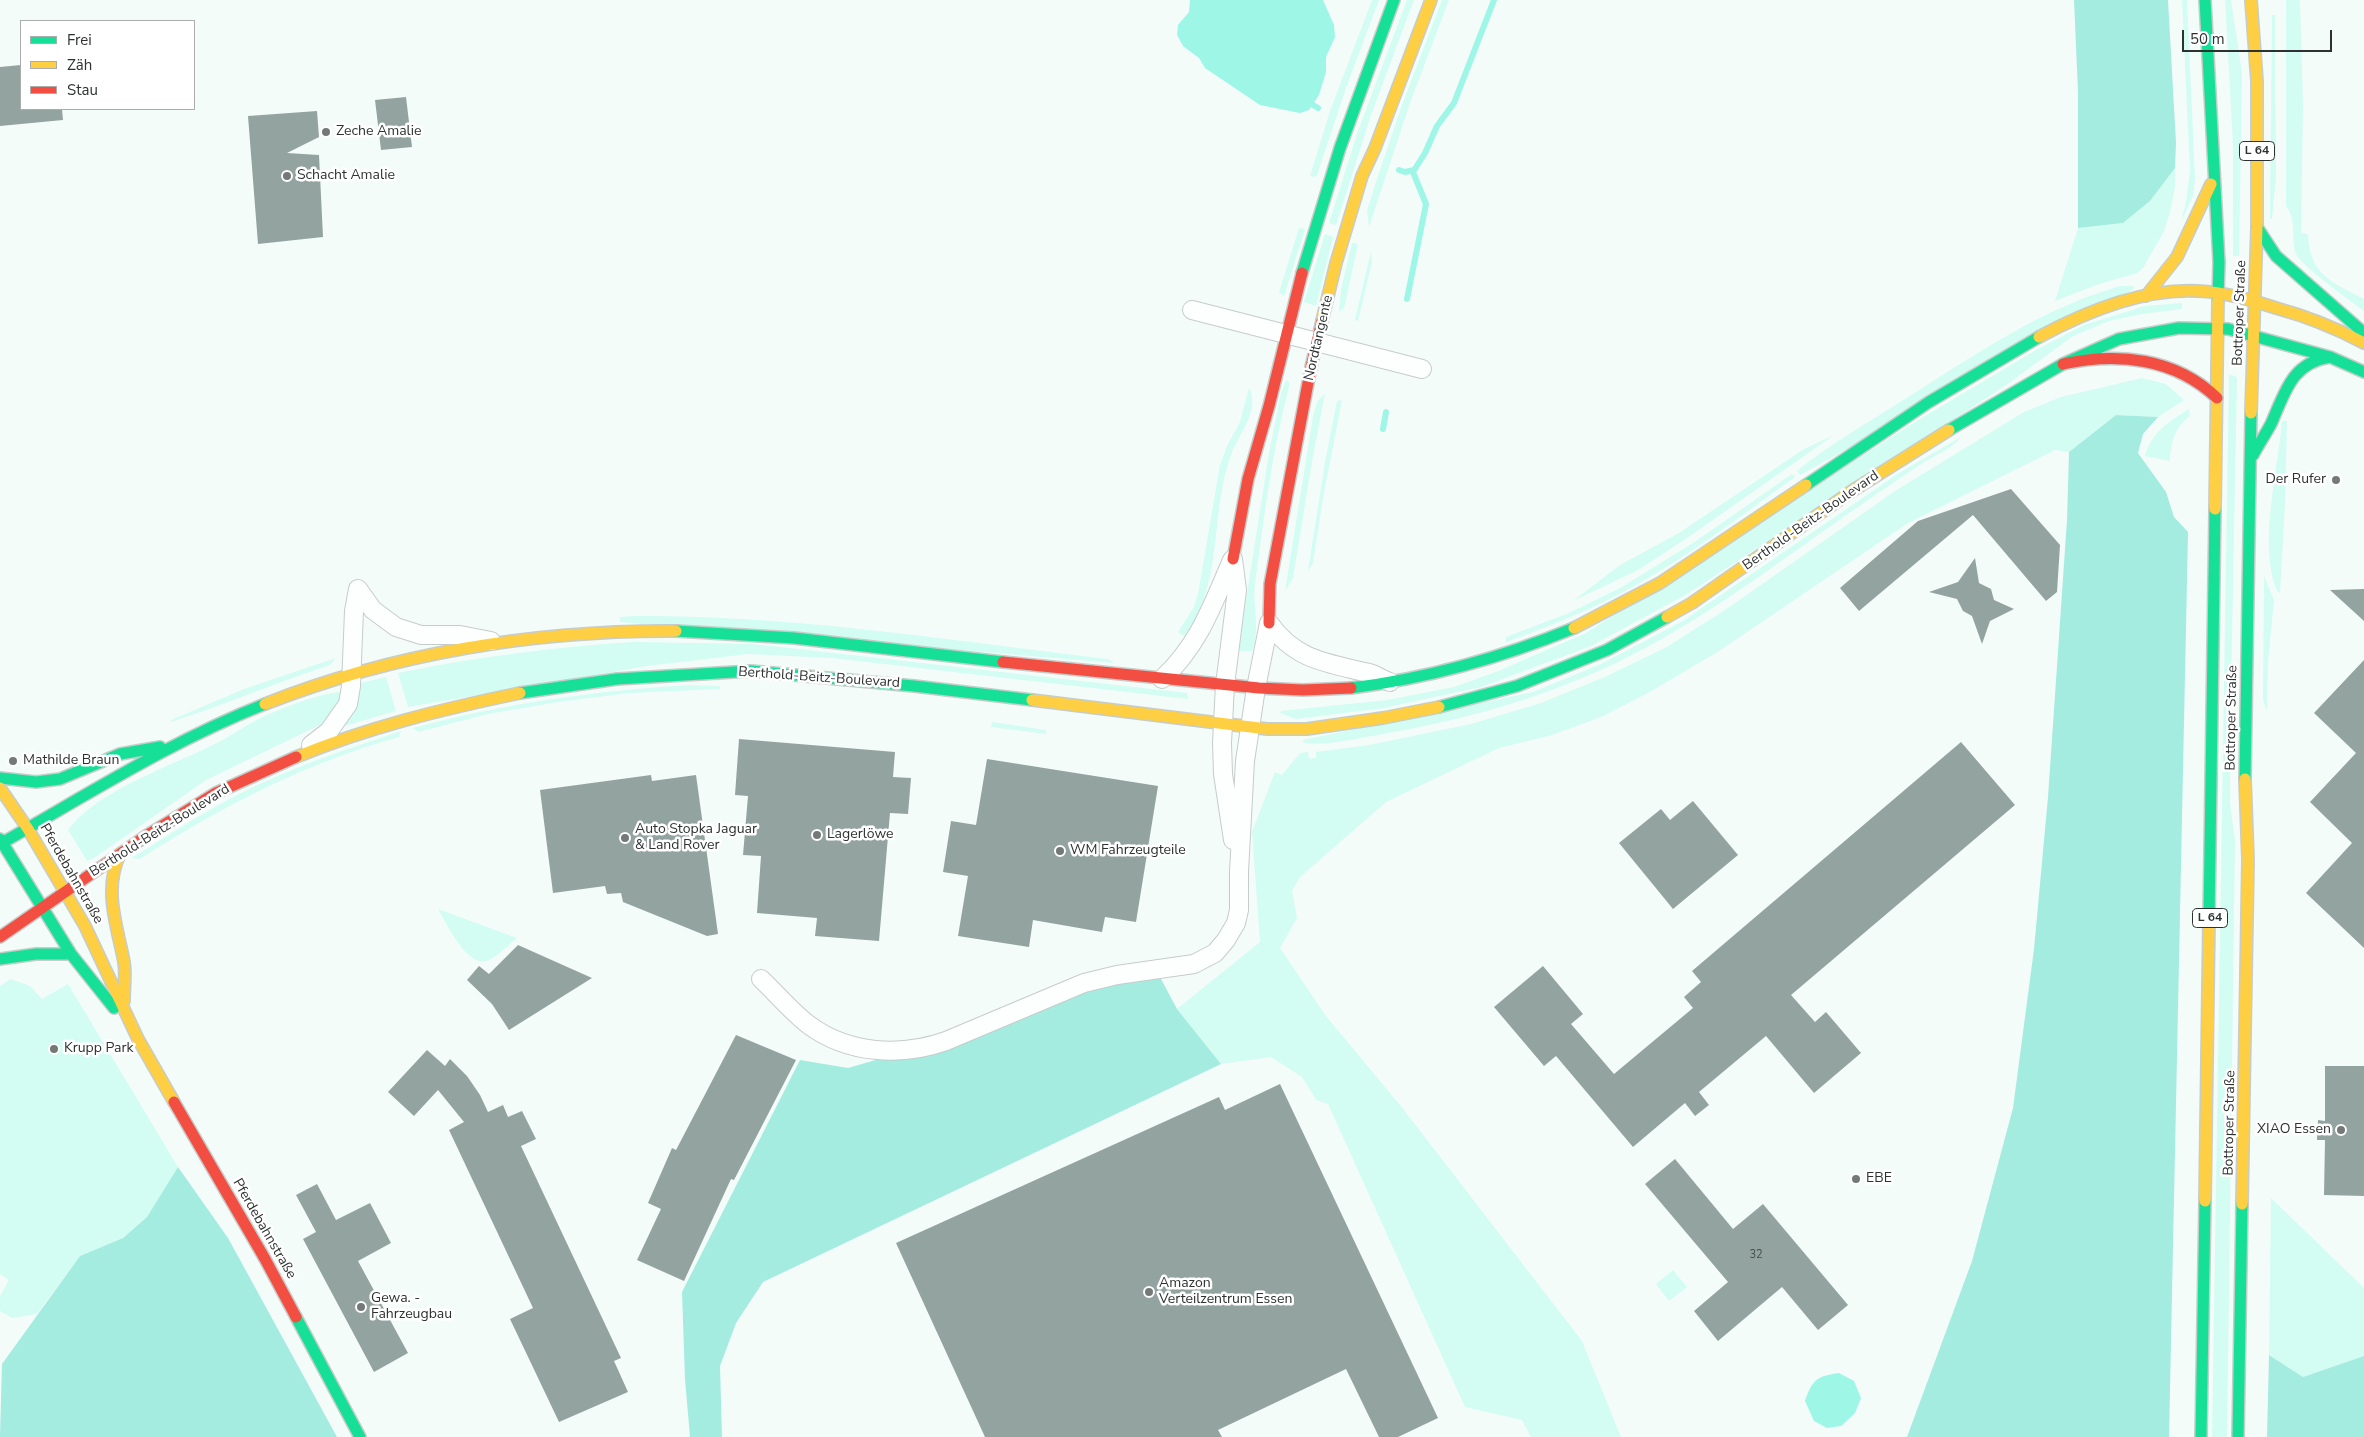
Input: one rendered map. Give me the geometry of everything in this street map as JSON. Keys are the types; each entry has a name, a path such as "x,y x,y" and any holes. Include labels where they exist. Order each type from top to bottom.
{"main road":[{"path":"1233,559 1248,478 1269,406 1285,333 1340,148 1394,0"},
{"name":"Nordtangente","path":"1269,623 1270,584 1318,342 1336,263 1362,176 1375,148 1430,0"},
{"name":"Bottroper Straße","path":"2201,1437 2219,256 2205,0"},
{"name":"Bottroper Straße","path":"2238,1437 2247,966 2248,860 2245,779 2252,336 2257,227 2256,81 2251,0"},
{"path":"2146,296 2161,281 2182,252 2214,178"},
{"path":"2257,227 2276,256 2364,333"},
{"path":"1,842 28,829 182,742 250,710 350,675 416,659 508,642 583,634 636,631 766,634 1256,688 1320,689 1399,681 1455,669 1505,654 1584,623 1622,604 1685,567 1858,448 1992,364 2078,316 2105,306 2146,296 2183,291 2217,293 2255,301 2316,319 2333,326 2364,344"},
{"name":"Berthold-Beitz-Boulevard","path":"0,937 120,854 216,793 275,766 369,730 476,701 590,682 734,671 802,675 914,686 1222,724 1289,730 1307,729 1410,713 1494,693 1591,658 1644,632 1692,603 1852,491 1950,429 2063,364 2102,345 2130,336 2178,328 2217,328 2330,357 2364,372"},
{"path":"2251,459 2291,380 2306,365 2315,360 2330,357"},
{"path":"2063,364 2092,359 2150,362 2190,376 2206,386 2217,398"},
{"path":"0,778 36,782 60,779 120,754 182,742"},
{"name":"Pferdebahnstraße","path":"0,788 28,829 85,926 138,1039 265,1260 360,1437"},
{"name":"Pferdebahnstraße","path":"1,842 71,954 138,1039"},
{"name":"Pferdebahnstraße","path":"120,854 113,869 112,897 115,928 124,962 123,1006"},
{"path":"0,959 36,954 71,954"}],"street":[{"path":"1192,310 1422,369"},
{"path":"1162,678 1187,651 1207,622 1233,559"},
{"path":"1233,559 1237,590 1222,724 1223,768 1239,872"},
{"name":"Berthold-Beitz-Boulevard","path":"275,766 312,744 337,723 348,704 351,686 354,611 358,589 369,605 382,618 412,633 460,635 508,642"},
{"path":"1269,623 1282,640 1306,656 1342,668 1399,681"},
{"name":"Nordtangente","path":"1256,688 1269,623"},
{"path":"761,979 808,1025 835,1040 852,1046 900,1051 930,1046 1084,983 1117,975 1186,966 1205,959 1224,943 1236,923 1240,902 1239,872 1243,786 1249,727 1256,688"}],"shaded area":[{"path":"1190,0 1323,0 1334,25 1335,37 1326,57 1326,72 1319,95 1309,110 1300,113 1260,105 1205,68 1199,58 1183,46 1177,35 1178,25 1189,12"},
{"path":"1372,0 1379,0 1347,85 1317,175 1315,177 1310,176 1330,111"},
{"path":"1407,0 1414,0 1371,115 1336,225 1329,223 1358,131"},
{"path":"1442,0 1449,0 1411,100 1369,227 1367,211 1376,182 1402,105"},
{"path":"2074,0 2168,0 2176,143 2175,168 2150,201 2123,223 2078,228 2078,92"},
{"path":"2182,0 2187,0 2195,179 2193,196 2181,222 2190,171"},
{"path":"2225,0 2231,0 2242,73 2239,256 2233,256 2233,146"},
{"path":"2286,0 2300,0 2303,106 2301,233 2308,234 2309,248 2313,259 2324,276 2364,299 2364,311 2307,267 2296,254 2294,248 2292,218 2286,206"},
{"path":"2272,15 2275,15 2276,176 2272,219 2270,219 2270,206"},
{"path":"2175,168 2175,187 2164,231 2143,268 2137,273 2096,285 2055,301 2078,228 2123,223 2150,201"},
{"path":"1299,228 1305,229 1284,296 1279,292"},
{"path":"1325,234 1333,237 1316,306 1304,302"},
{"path":"1352,243 1358,244 1344,308 1339,312 1341,290"},
{"path":"1371,251 1372,262 1358,321 1355,320"},
{"path":"2120,286 2134,286 2134,289 1800,475 1797,471 1850,433 2009,335 2063,307 2091,295"},
{"path":"2182,303 2182,309 2142,314 2109,321 2073,336 2006,385 1687,594 1591,646 1481,687 1384,708 1296,719 1280,713 1281,711 1387,700 1454,687 1496,672 1586,633 1915,422 2036,350 2084,325 2145,306"},
{"path":"2229,374 2237,377 2230,748 2230,804 2235,840 2227,1437 2212,1437"},
{"path":"2142,378 2166,384 2184,400 2158,417 2116,415 2069,452 2055,450 1908,523 1719,651 1648,693 1601,717 1552,735 1499,748 1386,802 1300,877 1292,891 1297,918 1280,948 1326,1016 1404,1110 1582,1341 1621,1437 1531,1437 1522,1420 1465,1407 1328,1104 1316,1100 1302,1077 1271,1057 1221,1064 1177,1009 1260,942 1252,832 1275,772 1282,775 1300,753 1308,752 1309,759 1316,758 1316,752 1369,745 1471,724 1541,703 1607,676 1667,647 1728,608 1895,491 2024,412 2061,397"},
{"path":"1286,380 1289,382 1289,387 1273,460 1255,583 1255,642 1252,651 1238,651 1269,453 1281,393"},
{"path":"1249,388 1252,397 1251,413 1232,452 1225,475 1215,547 1206,593 1197,615 1184,636 1178,632 1194,607 1198,594 1220,465 1228,444 1240,422"},
{"path":"1325,393 1293,578 1285,591 1313,417 1317,402"},
{"path":"1342,400 1323,498 1313,563 1308,571 1325,462 1337,401"},
{"path":"2189,409 2190,416 2180,425 2174,436 2170,461 2145,456 2152,440 2162,428"},
{"path":"2116,415 2158,417 2143,434 2138,453 2166,492 2174,517 2188,532 2169,1437 1907,1437 1972,1261 2013,1108 2034,949 2048,797 2067,520 2069,452"},
{"path":"2282,421 2287,421 2280,593 2277,591 2272,573 2269,553 2269,531"},
{"path":"1834,435 1638,570 1573,601 1620,565 1679,533 1804,449"},
{"path":"1961,437 1949,448 1890,484 1731,596 1674,632 1614,664 1552,690 1488,711 1422,727 1344,741 1320,744 1303,742 1303,740 1533,692 1601,664 1683,621 1899,473"},
{"path":"1792,474 1795,477 1732,523 1689,553 1644,580 1579,614 1506,642 1506,637 1569,613 1622,587 1696,541"},
{"path":"2264,576 2274,600 2268,661 2267,711 2263,700"},
{"path":"620,617 747,619 803,623 1108,659 1115,663 620,622"},
{"path":"633,642 754,644 1187,693 1188,699 832,658 748,654 647,666 408,707 398,673 515,653"},
{"path":"336,658 330,665 171,722 171,720 244,689"},
{"path":"386,677 396,711 344,726 356,706 361,683"},
{"path":"690,685 720,686 720,689 629,693 558,702 488,714 418,732 413,728 448,719 550,699"},
{"path":"338,692 342,693 338,702 322,724 206,780 94,858 87,861 68,830 81,816 98,803 138,780 219,742 253,722 291,705"},
{"path":"992,722 1046,730 1046,734 991,727"},
{"path":"401,731 399,737 331,760 265,788 201,822 140,859 132,858 206,812 261,783 330,755"},
{"path":"438,909 517,938 493,958 481,961 473,958 459,944"},
{"path":"1160,977 1177,1009 1221,1064 763,1282 736,1323 720,1366 722,1437 690,1437 685,1379 682,1292 800,1060 848,1068 1000,1024 1105,984"},
{"path":"11,979 30,986 42,999 68,984 178,1167 147,1217 123,1238 80,1256 37,1314 12,1318 0,1311 0,1296 9,1280 0,1274 0,986"},
{"path":"178,1167 228,1238 337,1437 0,1437 2,1364 80,1256 123,1238 147,1217"},
{"path":"2271,1198 2364,1288 2364,1356 2303,1377 2269,1355"},
{"path":"1673,1270 1687,1287 1669,1301 1656,1284"},
{"path":"2269,1355 2303,1377 2364,1356 2364,1437 2267,1437"},
{"path":"1839,1373 1854,1381 1861,1398 1855,1413 1841,1426 1827,1428 1814,1421 1805,1401 1810,1388 1816,1380"}],"building":[{"path":"20,65 20,110 62,110 63,120 0,126 0,67"},
{"path":"406,97 412,147 381,150 375,100"},
{"name":"Schacht Amalie","path":"317,111 319,137 287,153 319,155 323,237 258,244 248,116"},
{"path":"2011,489 2060,545 2057,592 2046,601 1973,515 1859,611 1840,588 1918,521"},
{"path":"1975,558 1979,583 1991,589 1994,600 2014,609 1990,621 1982,644 1972,616 1963,611 1957,599 1929,592 1958,582"},
{"path":"2364,589 2364,621 2330,590"},
{"path":"2364,660 2364,948 2306,893 2352,843 2310,802 2356,753 2314,713"},
{"name":"Lagerlöwe","path":"739,739 895,752 893,777 911,778 908,814 890,813 879,941 815,936 817,918 757,913 761,856 743,855 748,796 735,795"},
{"path":"1961,742 2015,805 1791,995 1815,1022 1826,1012 1861,1053 1814,1093 1766,1036 1699,1092 1709,1105 1695,1116 1685,1103 1633,1147 1556,1056 1544,1066 1494,1007 1543,966 1583,1014 1571,1024 1614,1074 1693,1008 1684,997 1701,982 1692,971"},
{"name":"WM Fahrzeugteile","path":"987,759 1158,786 1136,922 1105,917 1102,932 1033,920 1029,947 958,936 968,876 943,872 951,821 976,825"},
{"name":"Auto Stopka Jaguar & Land Rover","path":"651,775 652,781 696,775 718,934 707,936 623,902 621,893 607,894 605,886 553,893 540,790"},
{"path":"1693,801 1738,855 1673,909 1619,843 1661,809 1670,820"},
{"path":"518,945 592,978 509,1030 492,1004 467,980 479,966 489,974"},
{"path":"736,1035 796,1060 734,1180 731,1179 684,1281 637,1260 661,1209 648,1203 672,1148 676,1150"},
{"path":"427,1050 445,1066 450,1059 467,1076 480,1095 488,1112 503,1105 508,1117 522,1111 536,1139 521,1146 621,1358 614,1361 628,1392 559,1422 510,1319 533,1308 449,1130 464,1122 438,1090 414,1116 388,1092"},
{"name":"XIAO Essen","path":"2325,1066 2364,1066 2364,1196 2324,1195 2325,1140 2317,1140 2318,1120 2325,1121"},
{"name":"Amazon Verteilzentrum Essen","path":"1280,1084 1438,1418 1398,1437 1379,1437 1346,1369 1218,1430 1222,1437 985,1437 896,1243 1219,1097 1225,1110"},
{"path":"1675,1159 1733,1229 1763,1204 1848,1305 1818,1330 1782,1287 1718,1341 1694,1311 1728,1282 1645,1184"},
{"name":"Gewa. - Fahrzeugbau","path":"317,1184 336,1220 370,1203 391,1243 358,1261 408,1353 374,1372 303,1239 316,1232 296,1195"}],"waterway":[{"path":"1407,299 1426,204 1413,172 1425,153 1437,126 1454,103 1494,0"},
{"path":"1313,105 1318,108"},
{"path":"1399,170 1405,172 1414,170"},
{"path":"1383,429 1386,412"}],"traffic: fast":[{"path":"1302,273 1340,148 1394,0"},
{"path":"2205,0 2219,262 2218,299"},
{"path":"2257,227 2276,256 2364,333"},
{"path":"1949,430 2063,364 2119,339 2179,328 2228,329 2330,357 2364,372"},
{"path":"1806,485 1929,402 2039,337"},
{"path":"2253,455 2271,424 2291,381 2306,366 2317,360 2330,357"},
{"path":"2245,779 2251,413"},
{"path":"2209,918 2215,509"},
{"path":"1439,707 1517,686 1607,650 1667,617"},
{"path":"1351,688 1408,679 1464,666 1519,649 1574,628"},
{"path":"676,631 794,638 1003,662"},
{"path":"520,693 617,679 751,671 914,686 1032,700"},
{"path":"0,844 163,752 265,704"},
{"path":"0,778 36,782 60,779 120,754 160,747"},
{"path":"0,839 71,954 114,1008"},
{"path":"0,959 36,954 71,954"},
{"path":"2201,1437 2205,1201"},
{"path":"2238,1437 2242,1204"},
{"path":"296,1317 360,1437"}],"traffic: slow":[{"path":"1322,321 1336,263 1362,176 1375,148 1431,0"},
{"path":"2251,0 2257,81 2257,227 2251,413"},
{"path":"2146,296 2177,257 2211,184"},
{"path":"2039,337 2076,318 2136,297 2177,291 2198,291 2238,297 2288,311 2321,323 2364,343"},
{"path":"2215,509 2218,299"},
{"path":"1667,617 1692,603 1852,491 1949,430"},
{"path":"1574,628 1660,583 1806,485"},
{"path":"265,704 314,686 364,671 466,648 518,640 571,635 676,631"},
{"path":"296,757 323,746 406,720 520,693"},
{"path":"1032,700 1267,729 1307,729 1383,718 1439,707"},
{"path":"2242,1204 2248,860 2245,779"},
{"path":"0,788 28,829 85,926 138,1039 174,1102"},
{"path":"120,854 112,881 112,894 115,921 125,967 124,1001"},
{"path":"2205,1201 2209,918"}],"traffic: jam":[{"path":"1233,559 1248,479 1269,406 1302,273"},
{"path":"1269,623 1270,584 1311,367 1322,321"},
{"path":"2063,364 2084,360 2125,359 2164,366 2183,374 2217,398"},
{"path":"1003,662 1259,688 1303,690 1351,688"},
{"path":"0,937 146,836 216,793 296,757"},
{"path":"174,1102 265,1259 296,1317"}],"place":[{"name":"Zeche Amalie","path":"326,132"},
{"name":"Schacht Amalie","path":"287,176"},
{"name":"Der Rufer","path":"2336,480"},
{"name":"Mathilde Braun","path":"13,761"},
{"name":"Lagerlöwe","path":"817,835"},
{"name":"Auto Stopka Jaguar & Land Rover","path":"625,838"},
{"name":"WM Fahrzeugteile","path":"1060,851"},
{"name":"Krupp Park","path":"54,1049"},
{"name":"XIAO Essen","path":"2341,1130"},
{"name":"EBE","path":"1856,1179"},
{"name":"Amazon Verteilzentrum Essen","path":"1149,1292"},
{"name":"Gewa. - Fahrzeugbau","path":"361,1307"}]}
